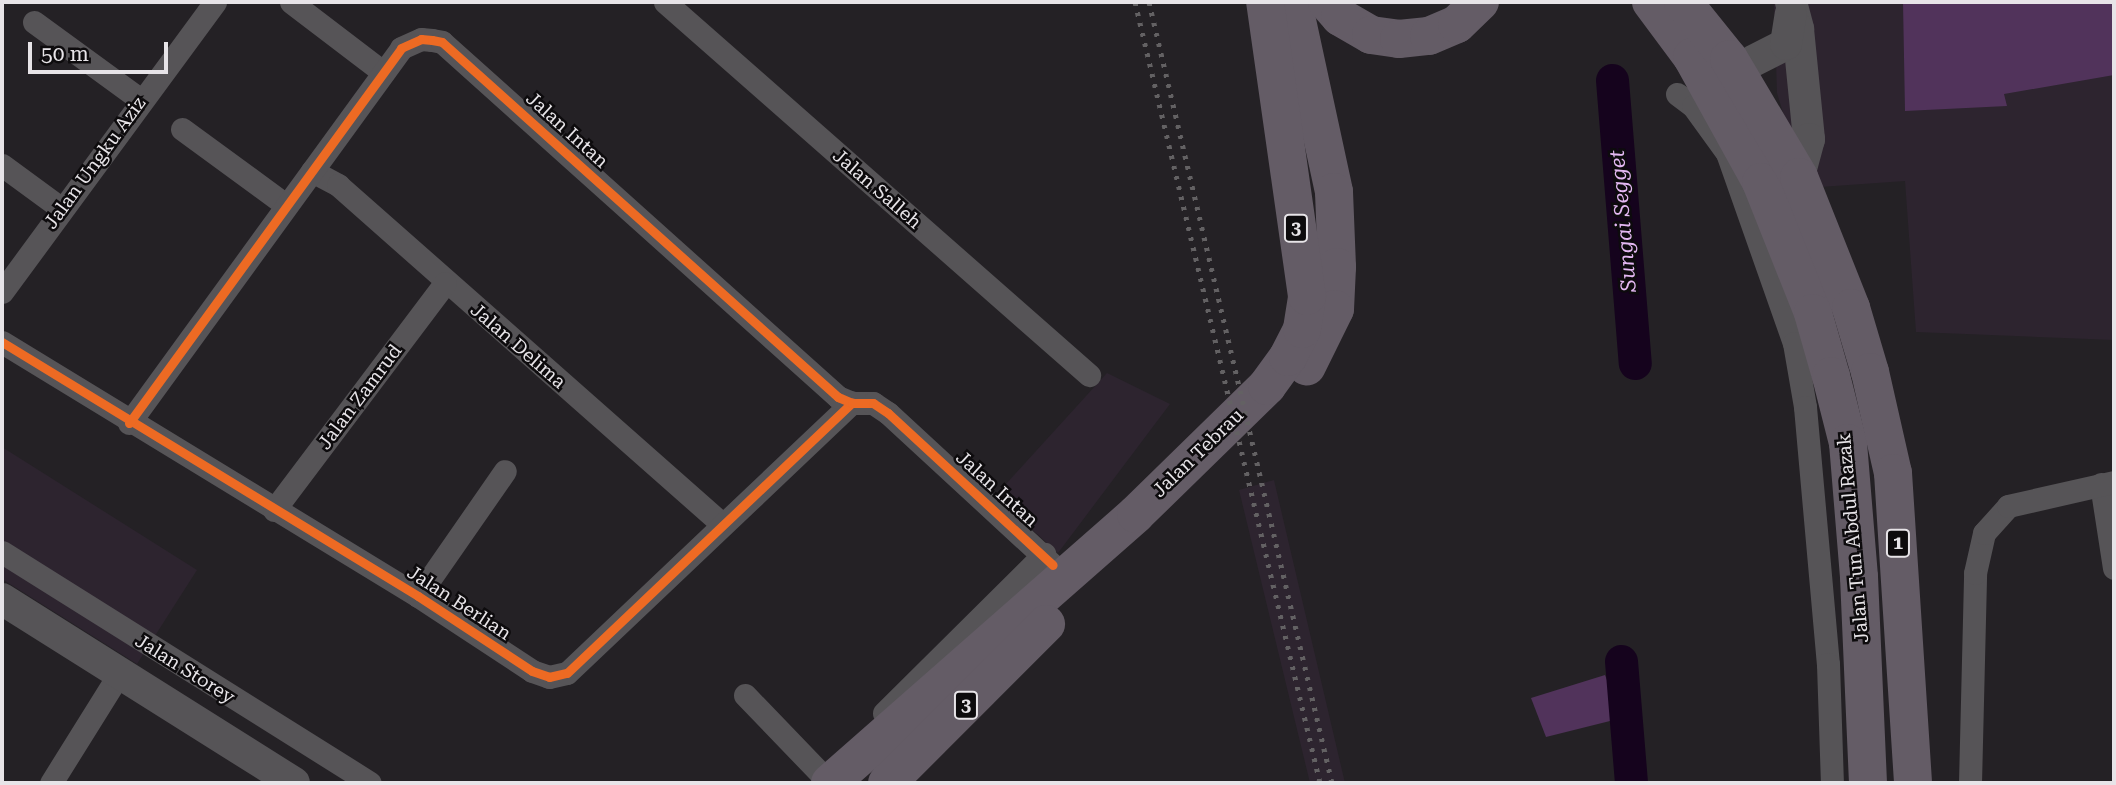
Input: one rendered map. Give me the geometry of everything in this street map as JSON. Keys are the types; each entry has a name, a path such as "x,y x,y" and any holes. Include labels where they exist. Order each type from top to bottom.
{"highway":[{"name":"Jalan Tebrau","path":"1265,2 1270,60 1307,296 1302,329 1277,393"},
{"name":"Jalan Tebrau","path":"887,783 976,673 1000,633 1205,464 1277,393 1320,345 1335,309 1337,267 1334,192 1293,2"},
{"path":"1327,2 1340,17 1371,35 1399,39 1429,36 1457,24 1480,2"},
{"name":"Jalan Tun Abdul Razak","path":"1651,2 1727,116 1761,182 1813,313 1848,443 1859,577 1846,670 1868,783"},
{"name":"1","path":"1683,2 1729,59 1799,177 1851,308 1886,435 1893,473 1913,783"},
{"path":"1712,2 1753,61 1782,121 1799,177"},
{"name":"Jalan Tebrau","path":"819,780 1044,626 1163,523 1205,464"},
{"path":"1000,633 1048,559"}],"main road":[{"path":"1791,7 1798,29 1809,139 1799,177"},
{"path":"1753,61 1786,44 1791,7"},
{"name":"Jalan Storey","path":"2,599 85,652 121,682 260,783"},
{"name":"Jalan Storey","path":"2,622 121,682 294,783"}],"street":[{"name":"Jalan Ungku Aziz","path":"2,292 215,2"},
{"path":"291,2 383,72"},
{"name":"Jalan Salleh","path":"665,2 1089,375"},
{"path":"34,22 141,100"},
{"name":"Jalan Intan","path":"129,423 383,72 411,42 442,43 838,397 852,403 873,403 888,413 1048,559"},
{"path":"1678,94 1693,106 1727,153 1794,343 1805,407 1822,602 1846,670 1832,783"},
{"path":"182,129 286,205"},
{"path":"2,165 59,213"},
{"name":"Jalan Delima","path":"312,171 338,185 445,283 722,524"},
{"path":"2,180 59,213"},
{"name":"Jalan Zamrud","path":"274,510 445,283"},
{"name":"Jalan Berlian","path":"2,342 129,423 418,596 532,671 549,677 567,673 852,403"},
{"path":"418,596 505,471"},
{"path":"1970,783 1975,573 1978,550 1995,516 2026,499 2108,483 2114,568"},
{"name":"Jalan Storey","path":"2,552 370,783"},
{"path":"745,695 819,780 1048,559"},
{"path":"1822,602 1859,577"},
{"path":"85,652 103,649 126,632"},
{"path":"51,783 121,682 126,632"}],"shaded area":[{"path":"1774,2 2114,2 2114,340 1916,332 1905,181 1806,188 1777,93"},
{"path":"1903,2 2114,2 2114,75 2004,94 2007,106 1905,111"},
{"path":"1107,373 1170,404 1058,553 995,496"},
{"path":"2,447 197,570 137,664 2,579"},
{"path":"1274,480 1345,783 1310,783 1239,490"},
{"path":"1605,675 1622,718 1546,737 1531,698"}],"waterway":[{"name":"Sungai Segget","path":"1612,80 1635,363"},
{"name":"Sungai Segget","path":"1621,661 1631,783"}],"railway":[{"path":"1135,2 1320,783"},
{"path":"1149,2 1332,783"}],"cycle path":[{"path":"129,423 401,48 421,39 432,40 442,42 838,397 852,403 873,403 888,413 1053,565"},
{"path":"2,342 418,596 532,671 549,677 567,673 852,403"}]}
